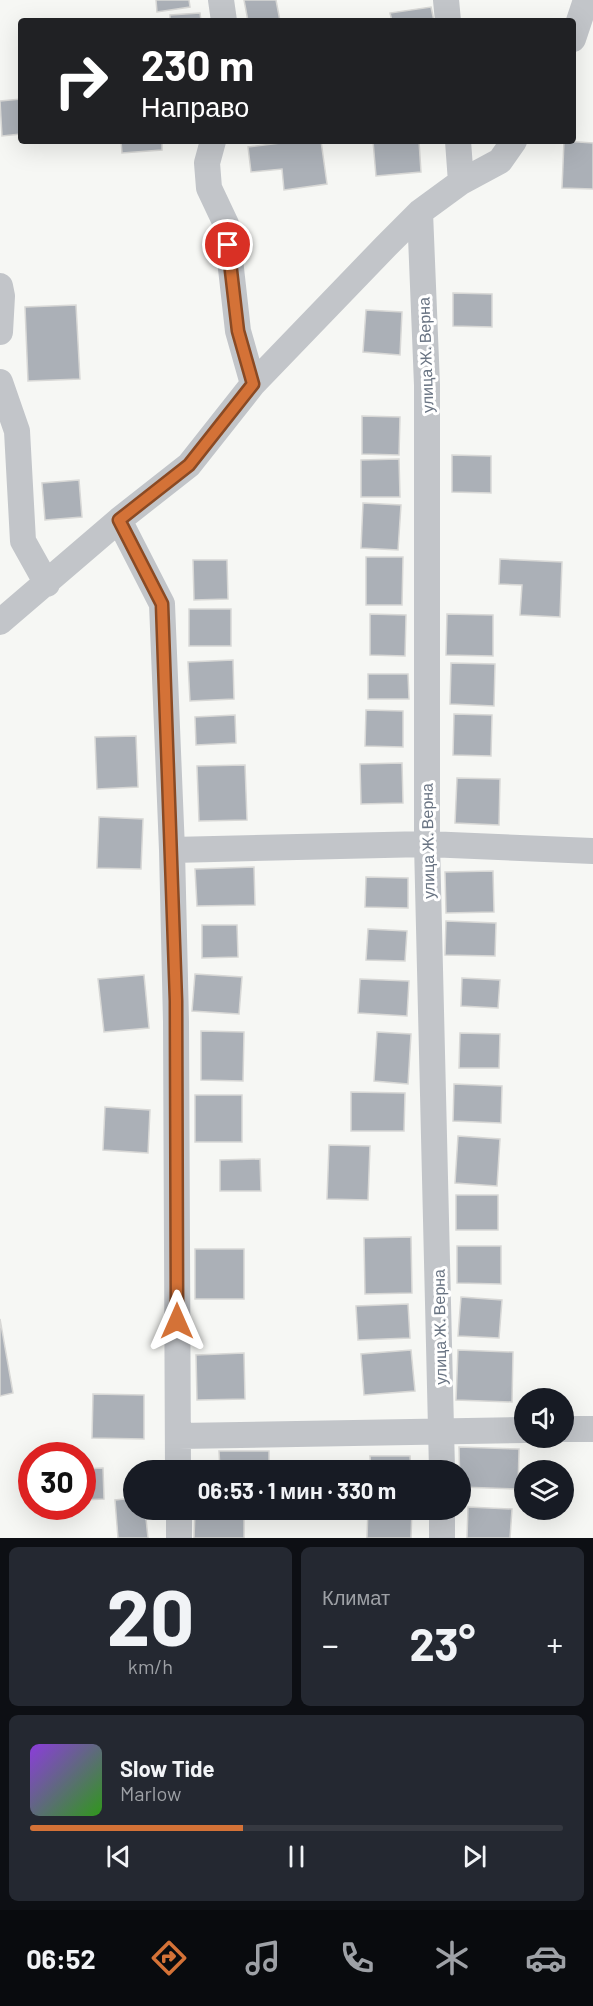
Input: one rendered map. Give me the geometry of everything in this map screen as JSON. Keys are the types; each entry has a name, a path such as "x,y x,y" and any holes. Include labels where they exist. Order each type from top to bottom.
{"street":[{"path":"221,0 224,18"},
{"path":"446,0 448,18"},
{"path":"576,30 586,0"},
{"path":"212,144 207,163 209,188 226,224 238,331 253,384"},
{"path":"458,144 461,182"},
{"path":"0,622 119,520 189,465 253,384 420,212 461,182 500,161 512,144"},
{"name":"улица Ж. Верна","path":"420,212 427,385 427,844 442,1460"},
{"path":"0,286 2,296 0,332"},
{"path":"0,382 17,431 23,541 47,584"},
{"path":"119,520 162,604 177,1034 178,1460"},
{"path":"172,849 427,844 593,851"},
{"path":"574,1430 593,1429"},
{"path":"178,1436 514,1430"},
{"path":"179,1520 179,1538"},
{"path":"442,1520 442,1538"}],"building":[{"path":"156,0 189,0 190,7 157,12"},
{"path":"244,0 276,0 279,18 247,18"},
{"path":"431,7 433,18 391,18 390,13"},
{"path":"200,13 201,18 170,18 170,15"},
{"path":"18,99 18,134 2,136 0,101"},
{"path":"593,143 593,189 562,188 564,144"},
{"path":"121,144 162,144 162,150 122,153"},
{"path":"272,144 321,144 327,184 284,190 282,169 251,172 248,147"},
{"path":"373,144 419,144 421,172 376,176"},
{"path":"453,293 492,294 492,327 453,326"},
{"path":"76,305 80,379 28,381 25,307"},
{"path":"366,310 402,312 400,355 363,352"},
{"path":"362,416 400,417 399,455 362,454"},
{"path":"452,455 491,456 491,493 452,492"},
{"path":"399,459 400,497 361,497 361,460"},
{"path":"79,480 82,517 45,520 42,483"},
{"path":"363,503 401,505 398,550 361,548"},
{"path":"366,557 403,557 402,605 366,605"},
{"path":"500,559 562,562 560,617 520,615 522,585 499,584"},
{"path":"193,560 227,560 228,599 194,600"},
{"path":"189,609 231,609 231,646 189,646"},
{"path":"370,614 406,615 405,656 370,655"},
{"path":"447,614 493,615 493,656 446,655"},
{"path":"233,660 234,699 190,701 188,662"},
{"path":"451,663 495,664 494,706 450,704"},
{"path":"368,674 408,674 409,699 368,699"},
{"path":"366,710 403,711 403,747 365,746"},
{"path":"454,714 492,715 491,756 453,755"},
{"path":"235,715 236,743 196,745 195,717"},
{"path":"136,736 138,787 97,789 95,737"},
{"path":"402,763 403,803 361,804 360,764"},
{"path":"245,765 247,820 199,821 197,766"},
{"path":"457,778 500,779 499,825 455,823"},
{"path":"99,817 143,819 141,869 97,868"},
{"path":"254,867 255,905 197,906 195,869"},
{"path":"493,871 494,912 446,913 445,872"},
{"path":"366,877 408,878 408,908 365,907"},
{"path":"446,921 496,923 495,956 445,955"},
{"path":"202,925 237,925 238,957 202,958"},
{"path":"368,929 407,931 405,961 366,960"},
{"path":"195,974 242,977 239,1014 192,1011"},
{"path":"144,975 149,1028 104,1032 98,979"},
{"path":"462,978 500,980 498,1008 461,1006"},
{"path":"360,979 409,981 407,1016 358,1013"},
{"path":"201,1031 244,1032 243,1081 201,1080"},
{"path":"377,1032 411,1034 408,1084 374,1081"},
{"path":"460,1033 500,1034 499,1068 459,1068"},
{"path":"454,1084 502,1086 501,1123 453,1121"},
{"path":"351,1092 405,1093 404,1131 351,1131"},
{"path":"195,1095 242,1095 242,1142 195,1142"},
{"path":"105,1107 150,1110 148,1153 103,1150"},
{"path":"458,1136 500,1139 497,1186 455,1183"},
{"path":"329,1145 370,1146 368,1200 327,1199"},
{"path":"260,1159 261,1191 220,1191 220,1160"},
{"path":"456,1195 498,1195 498,1230 456,1230"},
{"path":"411,1237 412,1293 365,1294 364,1238"},
{"path":"457,1246 501,1246 501,1284 457,1283"},
{"path":"195,1249 244,1249 244,1299 195,1299"},
{"path":"461,1297 502,1300 499,1338 458,1336"},
{"path":"408,1304 410,1338 358,1340 356,1306"},
{"path":"0,1319 13,1393 0,1396"},
{"path":"411,1350 415,1391 364,1395 361,1354"},
{"path":"458,1350 513,1352 512,1402 456,1400"},
{"path":"244,1353 245,1399 197,1400 196,1355"},
{"path":"93,1394 144,1395 144,1439 92,1438"},
{"path":"459,1447 519,1449 519,1460 514,1460 514,1489 471,1487 471,1460 459,1460"},
{"path":"219,1451 269,1451 269,1460 219,1460"},
{"path":"370,1456 410,1456 410,1460 370,1460"},
{"path":"96,1468 103,1468 104,1499 96,1499"},
{"path":"123,1499 123,1520 146,1520 148,1538 118,1538 115,1500"},
{"path":"471,1507 512,1509 510,1538 467,1538"},
{"path":"195,1520 244,1520 244,1538 194,1538"},
{"path":"368,1520 412,1520 411,1538 367,1538"}],"route":[{"path":"177,1321 176,1001 162,604 119,520 189,465 253,384 238,331 228,245"}]}
